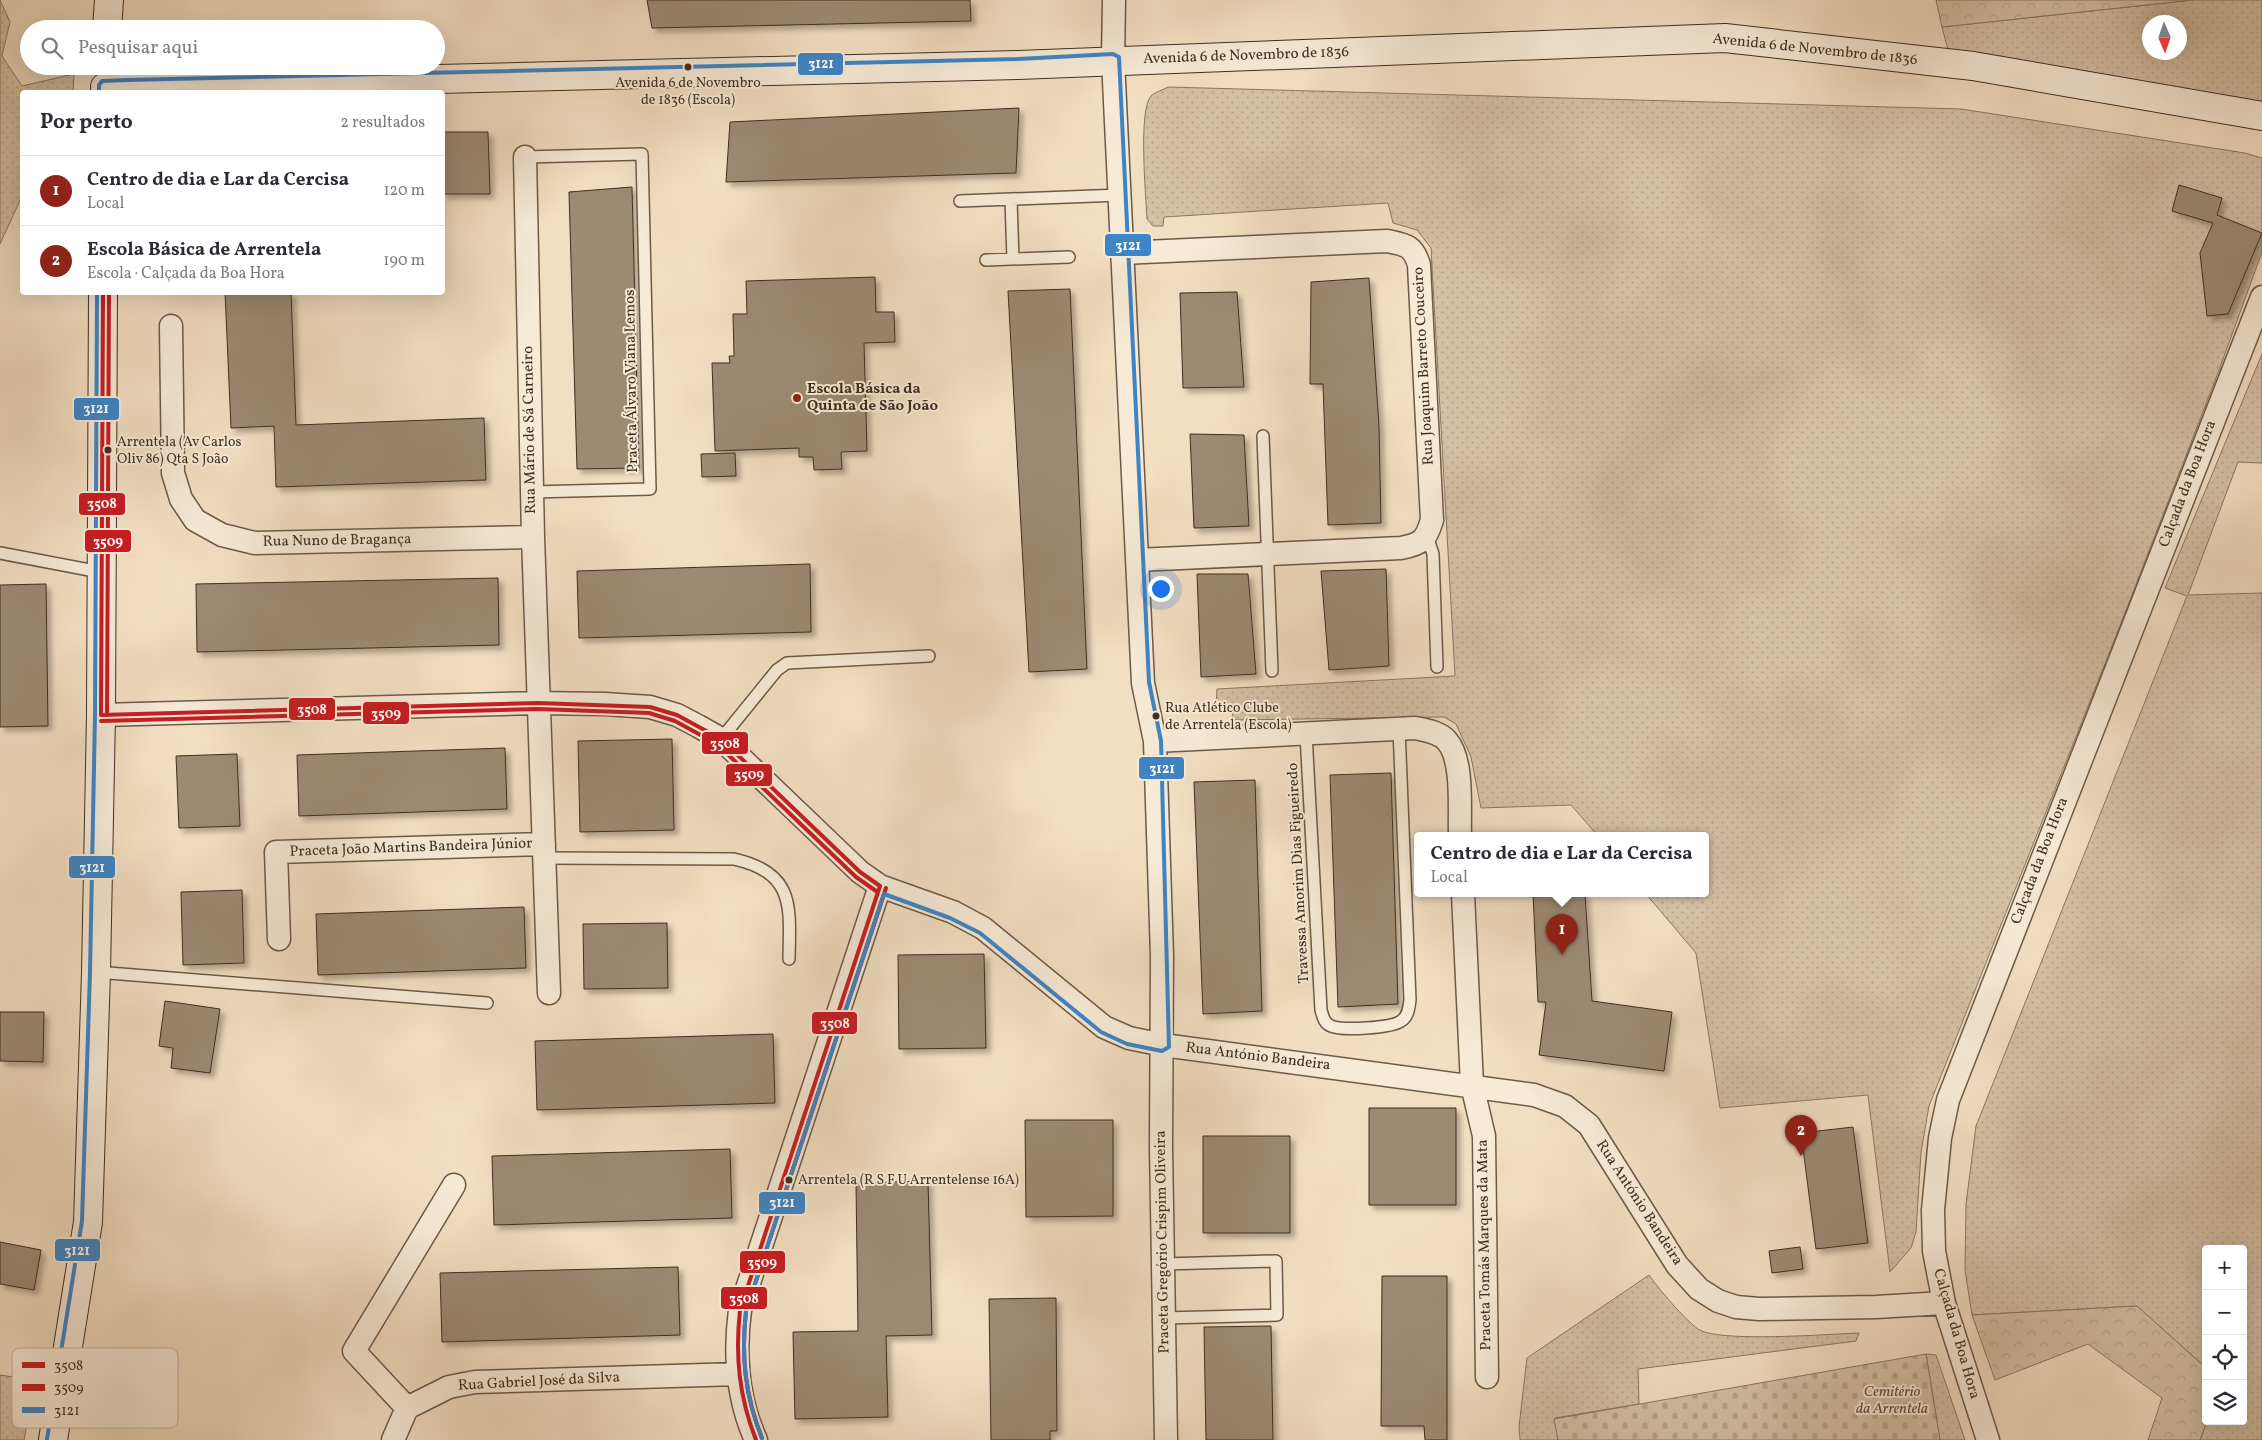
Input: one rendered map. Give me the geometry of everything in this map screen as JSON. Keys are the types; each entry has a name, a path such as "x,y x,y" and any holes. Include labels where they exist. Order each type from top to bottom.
{"street":[{"path":"108,20 109,0"},
{"name":"Praceta Gregório Crispim Oliveira","path":"1114,0 1113,60 1143,683 1154,741 1162,956 1161,1148 1166,1440"},
{"name":"Avenida 6 de Novembro de 1836","path":"105,82 1018,65 1724,38 1973,66 2262,116"},
{"name":"Rua Mário de Sá Carneiro","path":"525,157 533,537 549,993"},
{"name":"Rua Joaquim Barreto Couceiro","path":"1122,253 1387,241 1405,245 1416,252 1419,265 1432,520 1427,536"},
{"path":"68,1348 88,1222 96,972 101,715 100,572 103,295"},
{"name":"Calçada da Boa Hora","path":"1988,1440 1944,1303 1934,1251 1933,1210 1940,1138 1948,1100 2262,297"},
{"name":"Rua Nuno de Bragança","path":"171,326 173,473 182,500 195,520 222,535 255,543 533,537"},
{"path":"1137,560 1401,548 1416,545 1427,536"},
{"name":"Rua António Bandeira","path":"101,715 538,703 650,707 677,715 721,739 860,872 880,886 952,912 983,928 1104,1027 1129,1038 1163,1045 1472,1085 1534,1095 1566,1106 1589,1125 1677,1266 1699,1289 1718,1301 1736,1307 1758,1309 1876,1307 1944,1303"},
{"path":"1154,741 1415,728 1430,731 1446,739 1454,752 1460,832"},
{"name":"Praceta João Martins Bandeira Júnior","path":"279,939 276,852 544,851"},
{"path":"756,1440 742,1401 738,1374 736,1342 740,1310 880,886"},
{"name":"Praceta Tomás Marques da Mata","path":"1463,897 1472,1085 1484,1136 1487,1377"},
{"path":"393,1440 407,1408 354,1352 454,1184"},
{"name":"Rua Gabriel José da Silva","path":"407,1408 449,1387 474,1382 738,1374"}],"lane":[{"name":"Praceta Álvaro Viana Lemos","path":"525,157 642,154 650,489 532,492"},
{"path":"960,201 1120,195"},
{"path":"1011,200 1013,259"},
{"path":"986,260 1070,257"},
{"path":"1263,436 1272,672"},
{"name":"Rua Joaquim Barreto Couceiro","path":"1427,536 1433,554 1437,667"},
{"path":"0,553 100,572"},
{"path":"721,739 777,670 787,663 929,656"},
{"name":"Travessa Amorim Dias Figueiredo","path":"1306,734 1323,1019 1330,1026 1342,1028 1390,1026 1402,1021 1408,1011 1410,1000 1399,729"},
{"path":"544,851 734,859 754,864 772,874 783,890 790,909 789,959"},
{"path":"96,972 487,1003"},
{"path":"1163,1264 1276,1261 1277,1315 1164,1318"}],"green space":[{"path":"0,0 10,22 2,56 22,86 74,75 73,90 20,90 20,200 0,244"},
{"path":"1936,0 2193,0 1942,27"},
{"path":"2193,0 2262,0 2262,105 1949,54 1942,27"},
{"path":"1168,87 1961,109 2245,153 2262,158 2262,252 2218,373 2116,636 1929,1106 1921,1152 1916,1232 1911,1248 1890,1272 1868,1095 1720,1108 1696,953 1649,897 1709,897 1709,832 1595,832 1571,805 1481,808 1471,757 1456,724 1444,717 1233,720 1232,704 1216,708 1217,689 1455,676 1431,248 1417,230 1393,223 1388,203 1164,217 1163,226 1153,226 1147,219 1144,135 1147,104 1155,93"},
{"path":"2262,354 2262,463 2238,462 2188,595 2262,593 2262,1440 2200,1440 2206,1425 2247,1425 2247,1245 2202,1245 2202,1364 2137,1306 1972,1315 1965,1270 1966,1204 1976,1126 2187,596 2165,588"},
{"path":"1649,1275 1686,1319 1698,1329 1709,1333 1750,1337 1859,1333 1856,1341 1638,1369 1639,1404 1555,1418 1558,1440 1520,1440 1519,1427 1527,1358"},
{"path":"2137,1306 2202,1364 2202,1425 2206,1425 2200,1440 2148,1440 2162,1398 2088,1344 1995,1380 1972,1315"},
{"path":"1926,1354 1936,1355 1965,1440 1940,1440"},
{"name":"Cemitério da Arrentela","path":"1926,1354 1940,1440 1558,1440 1554,1419"},
{"path":"0,1375 12,1377 12,1428 26,1428 24,1440 0,1440"}],"building":[{"path":"647,0 970,0 971,21 652,28"},
{"path":"1019,108 1016,173 726,182 730,122"},
{"path":"445,132 488,132 490,194 445,194"},
{"path":"2179,185 2222,198 2217,215 2262,233 2228,314 2207,316 2200,253 2213,223 2172,211"},
{"path":"632,187 639,468 577,469 569,192"},
{"path":"875,277 876,312 894,312 895,342 864,343 867,451 841,452 842,469 814,470 813,457 799,457 799,448 715,451 712,363 730,363 729,356 734,356 733,314 747,314 746,281"},
{"path":"1369,278 1379,426 1381,523 1328,525 1323,384 1310,384 1311,282"},
{"path":"1070,289 1087,669 1029,672 1008,291"},
{"path":"1237,292 1244,387 1183,388 1180,293"},
{"path":"225,295 291,295 296,425 484,418 486,480 276,487 274,426 231,428"},
{"path":"1190,434 1244,435 1249,526 1194,528"},
{"path":"735,453 736,476 702,477 701,454"},
{"path":"810,564 811,632 579,638 577,571"},
{"path":"1386,569 1389,666 1329,670 1321,571"},
{"path":"1197,574 1248,574 1256,674 1201,677"},
{"path":"498,578 499,645 197,652 196,584"},
{"path":"46,584 48,726 0,727 0,585"},
{"path":"672,739 674,830 580,832 578,741"},
{"path":"505,748 507,809 299,816 297,755"},
{"path":"237,754 240,826 179,828 176,756"},
{"path":"1391,773 1398,1004 1338,1007 1330,775"},
{"path":"1255,780 1262,1011 1203,1014 1194,782"},
{"path":"242,890 244,963 183,965 181,892"},
{"path":"1533,897 1585,897 1592,1001 1672,1012 1664,1071 1539,1055 1546,1002 1538,1002"},
{"path":"524,907 526,968 318,975 316,914"},
{"path":"667,923 668,988 584,989 583,924"},
{"path":"984,954 986,1048 899,1049 898,955"},
{"path":"165,1001 220,1009 210,1073 171,1068 173,1048 159,1046"},
{"path":"0,1012 44,1012 43,1062 0,1061"},
{"path":"773,1034 775,1103 537,1110 535,1041"},
{"path":"1369,1108 1456,1108 1456,1205 1369,1205"},
{"path":"1025,1120 1113,1120 1113,1216 1026,1217"},
{"path":"1853,1127 1868,1243 1816,1249 1801,1133"},
{"path":"1203,1136 1290,1136 1290,1233 1203,1233"},
{"path":"730,1149 732,1218 494,1225 492,1156"},
{"path":"928,1181 932,1335 886,1336 888,1417 795,1419 793,1332 858,1331 856,1183"},
{"path":"0,1242 41,1250 34,1290 0,1284"},
{"path":"1800,1247 1803,1269 1772,1273 1769,1251"},
{"path":"678,1267 680,1335 442,1342 440,1273"},
{"path":"1382,1276 1447,1276 1447,1440 1425,1440 1424,1426 1381,1426"},
{"path":"1056,1298 1057,1431 1050,1431 1050,1440 991,1440 989,1299"},
{"path":"1271,1326 1273,1440 1206,1440 1204,1327"}],"transit line":[{"name":"3121","path":"445,73 1018,59 1113,54 1119,57 1149,682 1161,741 1169,1047 1162,1051 1127,1044 1101,1032 980,933 950,918 884,894 746,1311 744,1344 746,1376 752,1407 762,1438"},
{"name":"3121","path":"99,90 99,85 102,81 339,75"},
{"name":"3121","path":"62,1348 82,1221 90,972 95,715 97,295"},
{"name":"3508","path":"101,715 103,295"},
{"name":"3509","path":"107,715 109,295"},
{"name":"3508","path":"101,715 538,703 650,707 677,715 721,739 860,872 880,886"},
{"name":"3509","path":"101,721 538,709 649,713 675,721 717,744 856,877 876,891"},
{"name":"3508","path":"756,1440 742,1392 738,1360 740,1310 880,886"},
{"name":"3509","path":"762,1438 752,1407 746,1376 744,1360 746,1311 886,888"},
{"name":"3121","path":"47,1439 49,1428"}],"place":[{"name":"Avenida 6 de Novembro de 1836 (Escola)","path":"688,67"},
{"name":"Escola Básica da Quinta de São João","path":"797,398"},
{"name":"Arrentela (Av Carlos Oliv 86) Qta S João","path":"108,450"},
{"name":"Rua Atlético Clube de Arrentela (Escola)","path":"1156,716"},
{"name":"Centro de dia e Lar da Cercisa","path":"1562,955"},
{"name":"Escola Básica de Arrentela","path":"1801,1156"},
{"name":"Arrentela (R S F U Arrentelense 16A)","path":"789,1180"}]}
